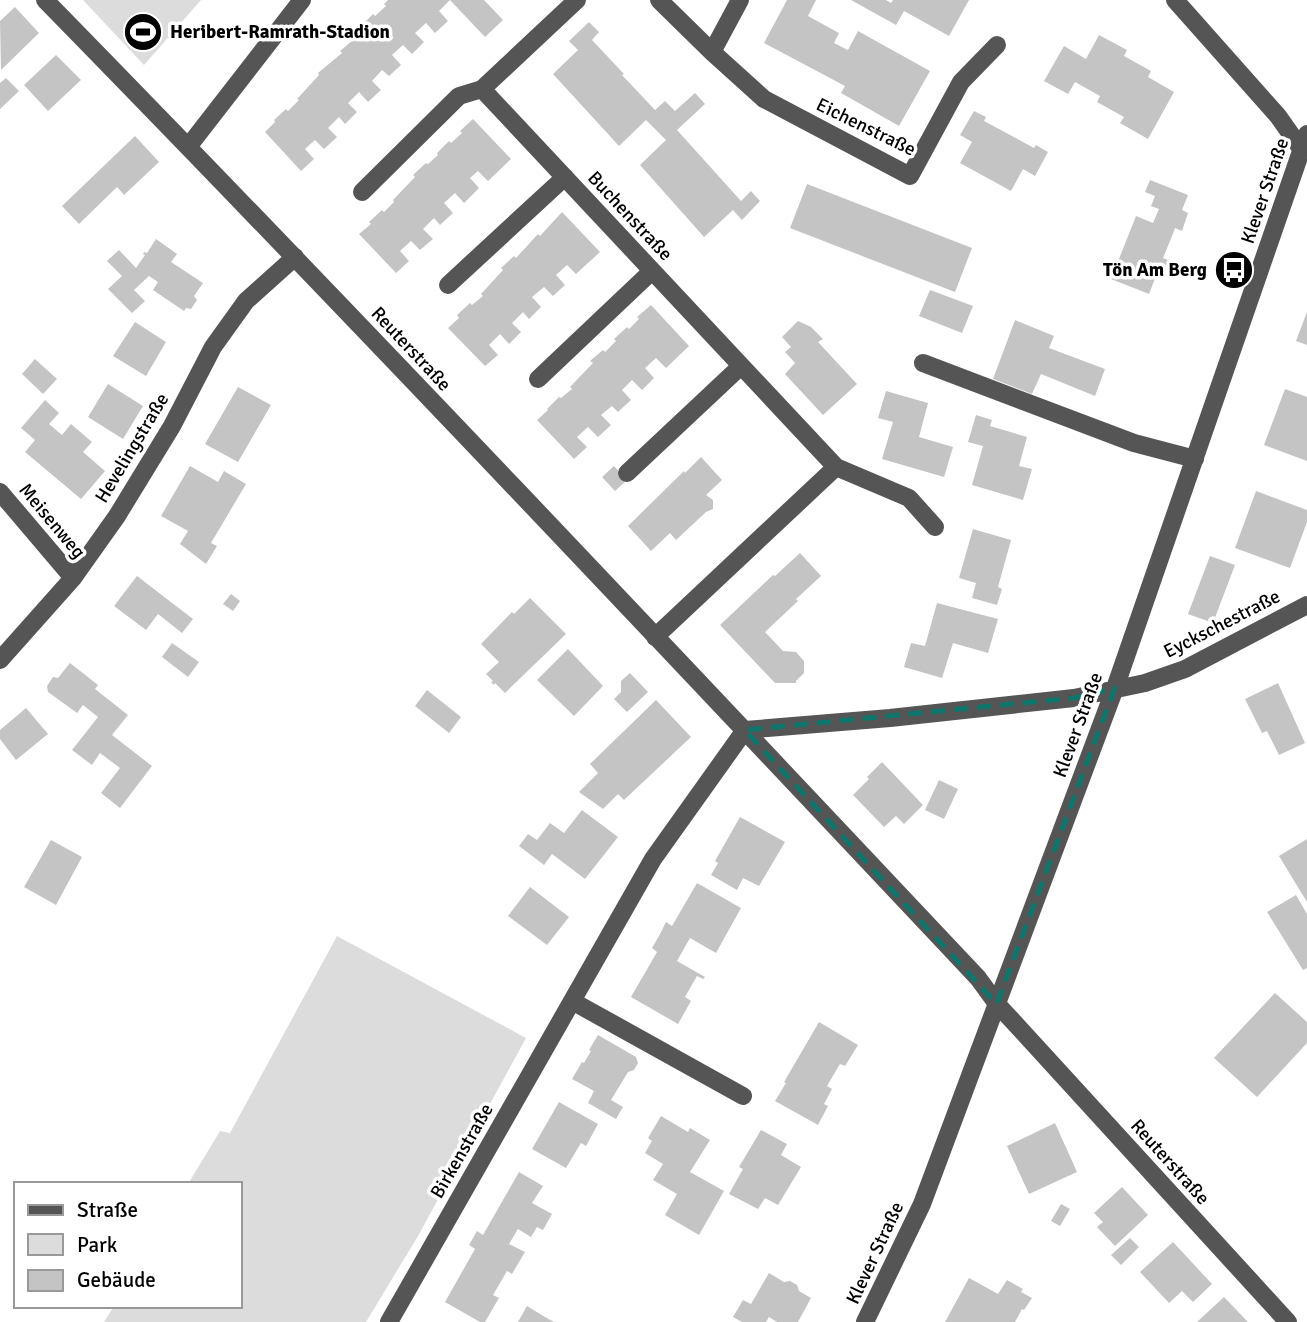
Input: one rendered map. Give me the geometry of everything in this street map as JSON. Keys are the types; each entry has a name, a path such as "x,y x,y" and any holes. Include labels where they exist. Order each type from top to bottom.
{"street":[{"name":"Reuterstraße","path":"45,0 295,257 745,730 978,978 997,1004 1288,1322"},
{"path":"188,147 302,0"},
{"path":"362,192 459,96 482,89 577,0"},
{"name":"Eichenstraße","path":"659,0 764,99 910,176 961,82 997,45"},
{"path":"712,52 740,0"},
{"path":"1175,0 1304,142"},
{"name":"Buchenstraße","path":"482,89 836,467 909,498 935,527"},
{"name":"Klever Straße","path":"866,1322 922,1204 1115,688 1304,142"},
{"path":"448,285 565,177"},
{"name":"Hevelingstraße","path":"0,660 73,578 117,516 172,426 213,347 246,300 295,257"},
{"path":"538,379 652,271"},
{"path":"923,363 1134,443 1195,459"},
{"path":"627,472 741,366"},
{"path":"655,637 836,467"},
{"name":"Meisenweg","path":"0,492 73,578"},
{"name":"Eyckschestraße","path":"1115,688 1145,683 1185,669 1307,605"},
{"path":"745,730 1074,698 1115,688"},
{"name":"Birkenstraße","path":"389,1322 653,859 745,730"},
{"path":"572,1001 743,1096"}],"highlighted area":[{"path":"1115,688 997,1004 745,730 1074,698"}],"green space":[{"name":"Heribert-Ramrath-Stadion","path":"83,0 201,0 144,65"},
{"path":"337,936 526,1038 418,1236 366,1322 104,1322 113,1308 242,1308 242,1182 189,1182 220,1131 230,1133"}],"building":[{"path":"388,0 450,0 439,11 448,21 435,33 426,23 415,33 424,42 412,54 403,45 392,55 401,65 389,76 382,70 372,81 381,90 368,102 359,92 348,103 357,112 345,124 339,117 328,128 337,137 324,149 315,140 305,149 314,159 301,171 265,132 274,120 299,100 297,99 318,73 342,53 340,51 363,28 361,26 386,6 384,4"},
{"path":"450,0 484,0 503,20 485,37"},
{"path":"787,0 816,0 808,16 839,33 834,43 848,50 858,31 930,71 899,126 841,93 845,86 764,43"},
{"path":"851,0 886,0 891,3 893,0 969,0 949,36 904,11 896,25"},
{"path":"15,7 39,33 1,70 0,21"},
{"path":"589,22 599,32 592,40 655,110 665,101 675,111 695,93 705,104 677,130 741,201 751,191 760,201 742,220 733,210 704,237 640,165 666,140 646,120 619,146 553,74 578,50 569,41"},
{"path":"1099,35 1127,50 1124,56 1151,71 1148,77 1174,92 1148,139 1120,123 1124,117 1097,102 1100,96 1075,82 1068,94 1044,81 1064,46 1086,59"},
{"path":"56,55 81,80 48,111 24,85"},
{"path":"6,78 19,91 0,109 0,83"},
{"path":"974,111 986,117 984,121 1034,148 1036,145 1048,152 1035,176 1023,169 1011,191 960,163 972,142 960,135"},
{"path":"473,119 511,159 488,181 478,171 470,178 479,188 464,203 455,193 444,203 453,213 440,225 434,218 423,229 433,239 420,250 411,241 400,251 409,261 396,273 359,234 382,210 384,212 394,202 415,177 413,175 438,155 449,141 451,143 462,133 460,131"},
{"path":"135,136 159,162 124,195 117,187 79,224 62,206"},
{"path":"1150,180 1188,195 1182,210 1188,213 1182,231 1175,228 1163,258 1170,261 1163,278 1156,276 1149,294 1111,279 1136,216 1153,223 1159,209 1151,206 1155,196 1145,192"},
{"path":"807,184 972,248 955,292 790,228"},
{"path":"562,212 600,252 576,274 567,265 556,275 565,285 553,296 544,287 532,297 541,307 529,319 523,312 512,323 521,332 509,344 500,334 489,345 498,355 485,366 448,328 470,303 472,305 483,296 481,294 503,270 501,268 514,256 516,258 538,234 540,236"},
{"path":"156,239 177,254 171,262 203,283 194,296 197,300 191,309 186,308 184,311 153,290 158,282 149,276 134,290 145,301 132,313 108,289 122,276 107,261 119,250 136,268 145,255 144,252 147,253"},
{"path":"930,290 973,306 962,333 919,316"},
{"path":"651,305 689,346 666,368 656,358 645,368 654,378 642,390 632,380 622,390 631,400 618,412 612,406 601,415 611,425 598,437 588,427 577,437 587,447 574,459 537,420 559,397 572,389 570,387 593,363 590,361 603,350 605,352 616,341 614,339 627,327 629,329 639,319 637,317"},
{"path":"1307,312 1307,345 1296,341"},
{"path":"1015,320 1054,336 1049,348 1105,369 1095,396 1041,374 1032,394 993,379"},
{"path":"798,321 811,327 823,339 818,342 857,384 823,415 785,374 795,363 785,352 791,347 782,337"},
{"path":"135,322 166,342 146,376 113,356"},
{"path":"35,359 57,379 43,394 22,374"},
{"path":"108,384 143,406 123,439 88,417"},
{"path":"238,387 271,405 238,462 205,444"},
{"path":"1285,389 1307,397 1307,461 1264,445"},
{"path":"886,391 928,403 919,437 953,447 944,477 882,459 893,422 878,418"},
{"path":"45,400 59,413 49,424 62,435 71,424 92,442 83,452 105,471 81,499 25,452 35,440 21,428"},
{"path":"976,415 992,420 990,426 1027,437 1019,466 1032,469 1023,500 972,485 983,446 968,442"},
{"path":"701,457 722,480 706,495 713,500 713,509 706,512 676,540 670,533 651,551 628,526"},
{"path":"190,466 218,482 224,471 246,484 211,543 217,546 206,564 180,544 188,531 161,516"},
{"path":"614,466 627,480 615,491 602,477"},
{"path":"1256,491 1307,510 1307,522 1290,568 1235,548"},
{"path":"973,529 1011,540 998,587 1002,589 997,605 972,598 976,583 959,578"},
{"path":"800,553 821,576 765,632 783,651 796,652 804,661 804,673 796,683 775,683 720,625"},
{"path":"1210,556 1235,565 1213,623 1188,614"},
{"path":"137,576 193,619 182,633 158,614 146,630 114,606"},
{"path":"231,594 240,601 233,611 223,604"},
{"path":"530,598 566,634 505,693 491,682 493,681 486,674 499,662 481,644 512,612 514,614"},
{"path":"937,603 998,619 988,653 953,643 942,678 904,667 911,643 925,646"},
{"path":"172,643 199,662 188,677 162,657"},
{"path":"568,649 603,686 574,716 537,680"},
{"path":"70,663 98,685 95,689 128,715 112,735 152,766 120,808 101,793 120,768 100,753 92,765 72,750 98,717 83,705 77,713 48,692 47,686 53,677 58,678"},
{"path":"630,673 648,692 627,712 614,699 621,692 621,681"},
{"path":"1278,683 1305,743 1279,755 1267,731 1262,733 1245,699"},
{"path":"427,690 461,717 449,733 415,706"},
{"path":"656,700 691,737 624,800 618,794 603,809 579,792 598,773 590,764"},
{"path":"26,708 48,734 16,760 0,739 0,730"},
{"path":"882,762 923,805 904,824 896,816 884,827 853,795"},
{"path":"939,780 958,789 944,819 925,810"},
{"path":"582,810 618,837 585,879 552,854 544,865 519,846 528,834 537,840 550,823 564,833"},
{"path":"740,817 785,842 759,886 743,878 737,890 711,875 718,863 715,861"},
{"path":"1307,839 1307,902 1279,856"},
{"path":"51,840 82,857 56,905 24,887"},
{"path":"697,883 741,908 716,953 690,938 677,961 705,977 703,979 697,976 685,997 691,1001 678,1024 631,997 657,952 652,948 666,922 672,926"},
{"path":"530,887 569,917 547,945 508,916"},
{"path":"1296,895 1307,914 1307,968 1303,970 1267,912"},
{"path":"1275,993 1307,1022 1307,1043 1257,1097 1214,1058"},
{"path":"819,1022 858,1045 845,1066 840,1064 827,1086 832,1089 824,1104 828,1106 818,1125 775,1101"},
{"path":"598,1035 636,1057 638,1063 634,1070 628,1072 611,1100 623,1107 616,1119 588,1103 594,1091 572,1079 582,1062 584,1063"},
{"path":"559,1102 598,1124 586,1146 581,1143 566,1168 532,1149"},
{"path":"661,1116 688,1132 690,1128 710,1140 690,1172 724,1191 699,1235 665,1215 677,1194 653,1180 663,1164 645,1153 652,1141 648,1138"},
{"path":"1055,1123 1077,1172 1029,1194 1007,1146"},
{"path":"761,1130 787,1144 781,1155 801,1167 778,1205 765,1198 758,1209 729,1194 743,1169 739,1167"},
{"path":"519,1172 543,1186 532,1203 552,1214 543,1230 537,1227 531,1237 518,1229 509,1244 525,1252 512,1274 507,1271 493,1295 499,1298 485,1322 480,1322 445,1302 475,1249 469,1245 477,1231 483,1235"},
{"path":"1122,1187 1148,1215 1115,1246 1097,1227 1103,1222 1094,1213"},
{"path":"1061,1204 1070,1209 1060,1226 1051,1221"},
{"path":"1130,1238 1139,1247 1121,1265 1111,1255"},
{"path":"1173,1242 1212,1284 1193,1302 1182,1291 1169,1303 1140,1272"},
{"path":"769,1273 784,1282 790,1281 797,1285 799,1291 811,1298 798,1322 777,1322 769,1317 766,1322 742,1322 733,1317 743,1300 751,1304"},
{"path":"969,1278 998,1294 1007,1280 1032,1298 1015,1322 945,1322"},
{"path":"1224,1297 1248,1322 1197,1322"},
{"path":"527,1306 545,1317 554,1322 518,1322"}],"place":[{"name":"Heribert-Ramrath-Stadion","path":"143,32"},
{"name":"Tön Am Berg","path":"1234,270"}]}
